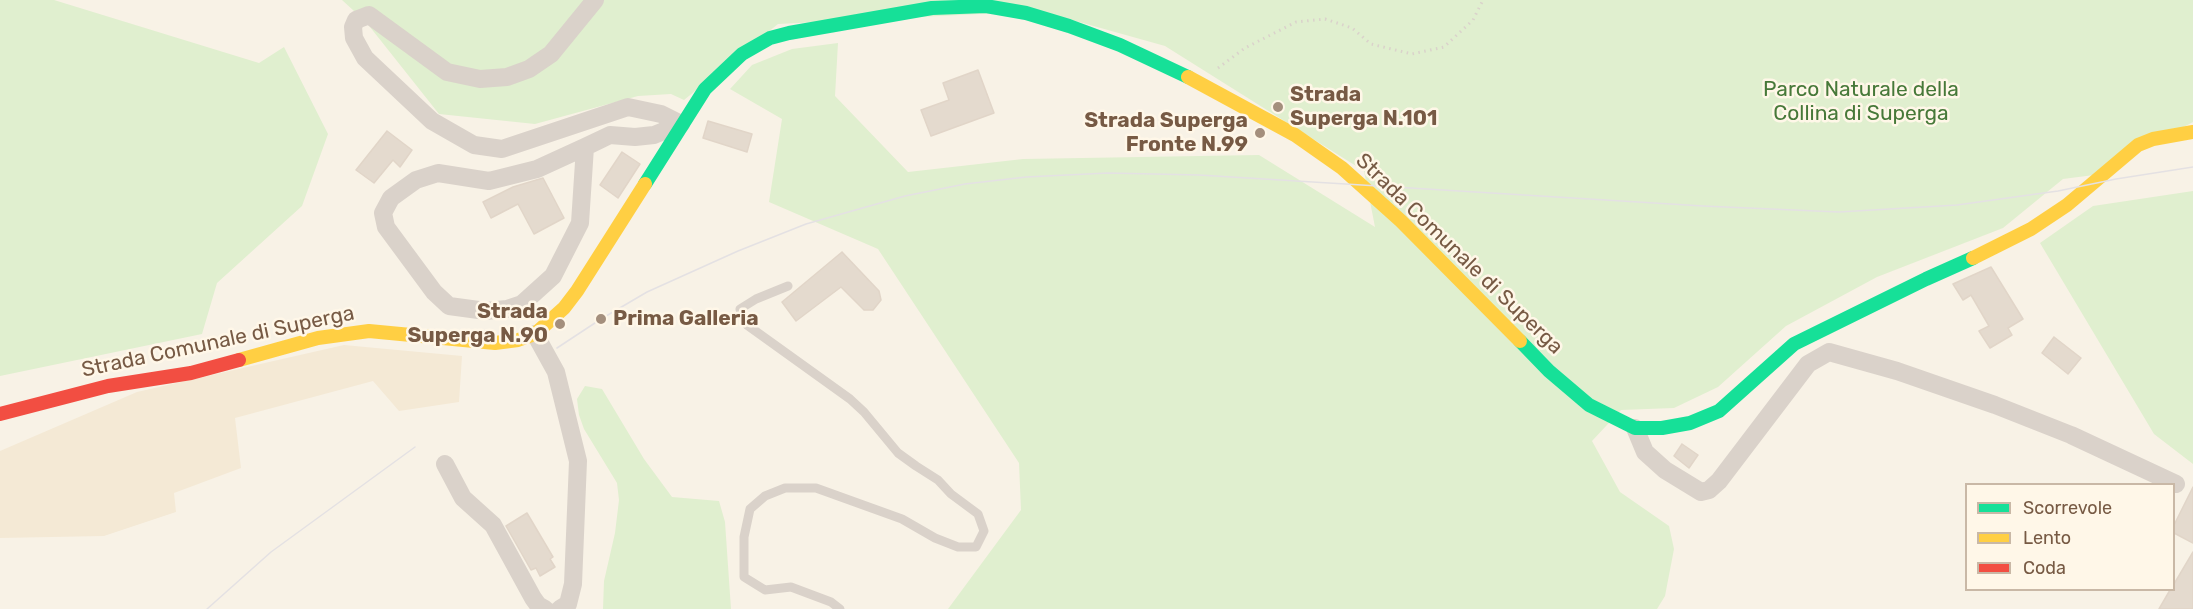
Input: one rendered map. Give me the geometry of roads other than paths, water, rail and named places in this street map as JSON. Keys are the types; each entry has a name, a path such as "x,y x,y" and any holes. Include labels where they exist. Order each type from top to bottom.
{"street":[{"path":"595,0 550,54 529,69 507,77 480,79 447,72 369,15 356,20 353,27 354,39 365,58 432,121 474,145 502,148 628,107 660,114 681,124"},
{"name":"Strada Comunale di Superga","path":"0,414 108,386 191,374 318,338 369,331 495,343 518,340 535,334 564,308 577,291 681,124 713,80 742,54 770,38 789,33 932,8 969,6 1026,13 1069,26 1120,45 1207,86 1295,135 1342,168 1401,221 1549,371 1589,405 1635,428 1662,428 1690,423 1719,411 1794,344 1926,279 1994,249 2031,229 2067,205 2138,146 2153,139 2193,132"},
{"path":"585,147 580,223 553,276 522,304 507,309 486,310 449,306 434,292 386,227 383,213 392,198 416,180 438,173 489,181 537,169 610,135 635,137 654,135 681,124"},
{"path":"535,334 556,372 578,461 573,584 568,604 560,609"},
{"path":"1635,428 1645,452 1665,470 1701,492 1709,490 1719,481 1808,364 1829,352 1897,371 1995,405 2071,435 2174,483"},
{"path":"445,464 463,498 493,525 533,598 545,609"}],"lane":[{"path":"788,286 756,299 740,309 747,326 850,399 864,412 898,453 938,480 951,494 978,514 984,531 976,547 958,547 935,538 902,519 816,488 785,488 765,496 750,509 744,537 744,577 765,591 791,588 831,602 840,609"}],"tram line":[{"path":"557,348 647,292 738,251 806,224 905,196 965,184 1026,177 1108,173 1199,175 1703,206 1839,212 1957,205 2058,191 2193,167"},
{"path":"207,609 271,552 415,447"}],"place":[{"name":"Strada Superga N.101","path":"1278,107"},
{"name":"Strada Superga Fronte N.99","path":"1260,133"},
{"name":"Prima Galleria","path":"601,319"},
{"name":"Strada Superga N.90","path":"560,324"}],"park label":[{"name":"Parco Naturale della Collina di Superga","path":"1861,102"}]}
